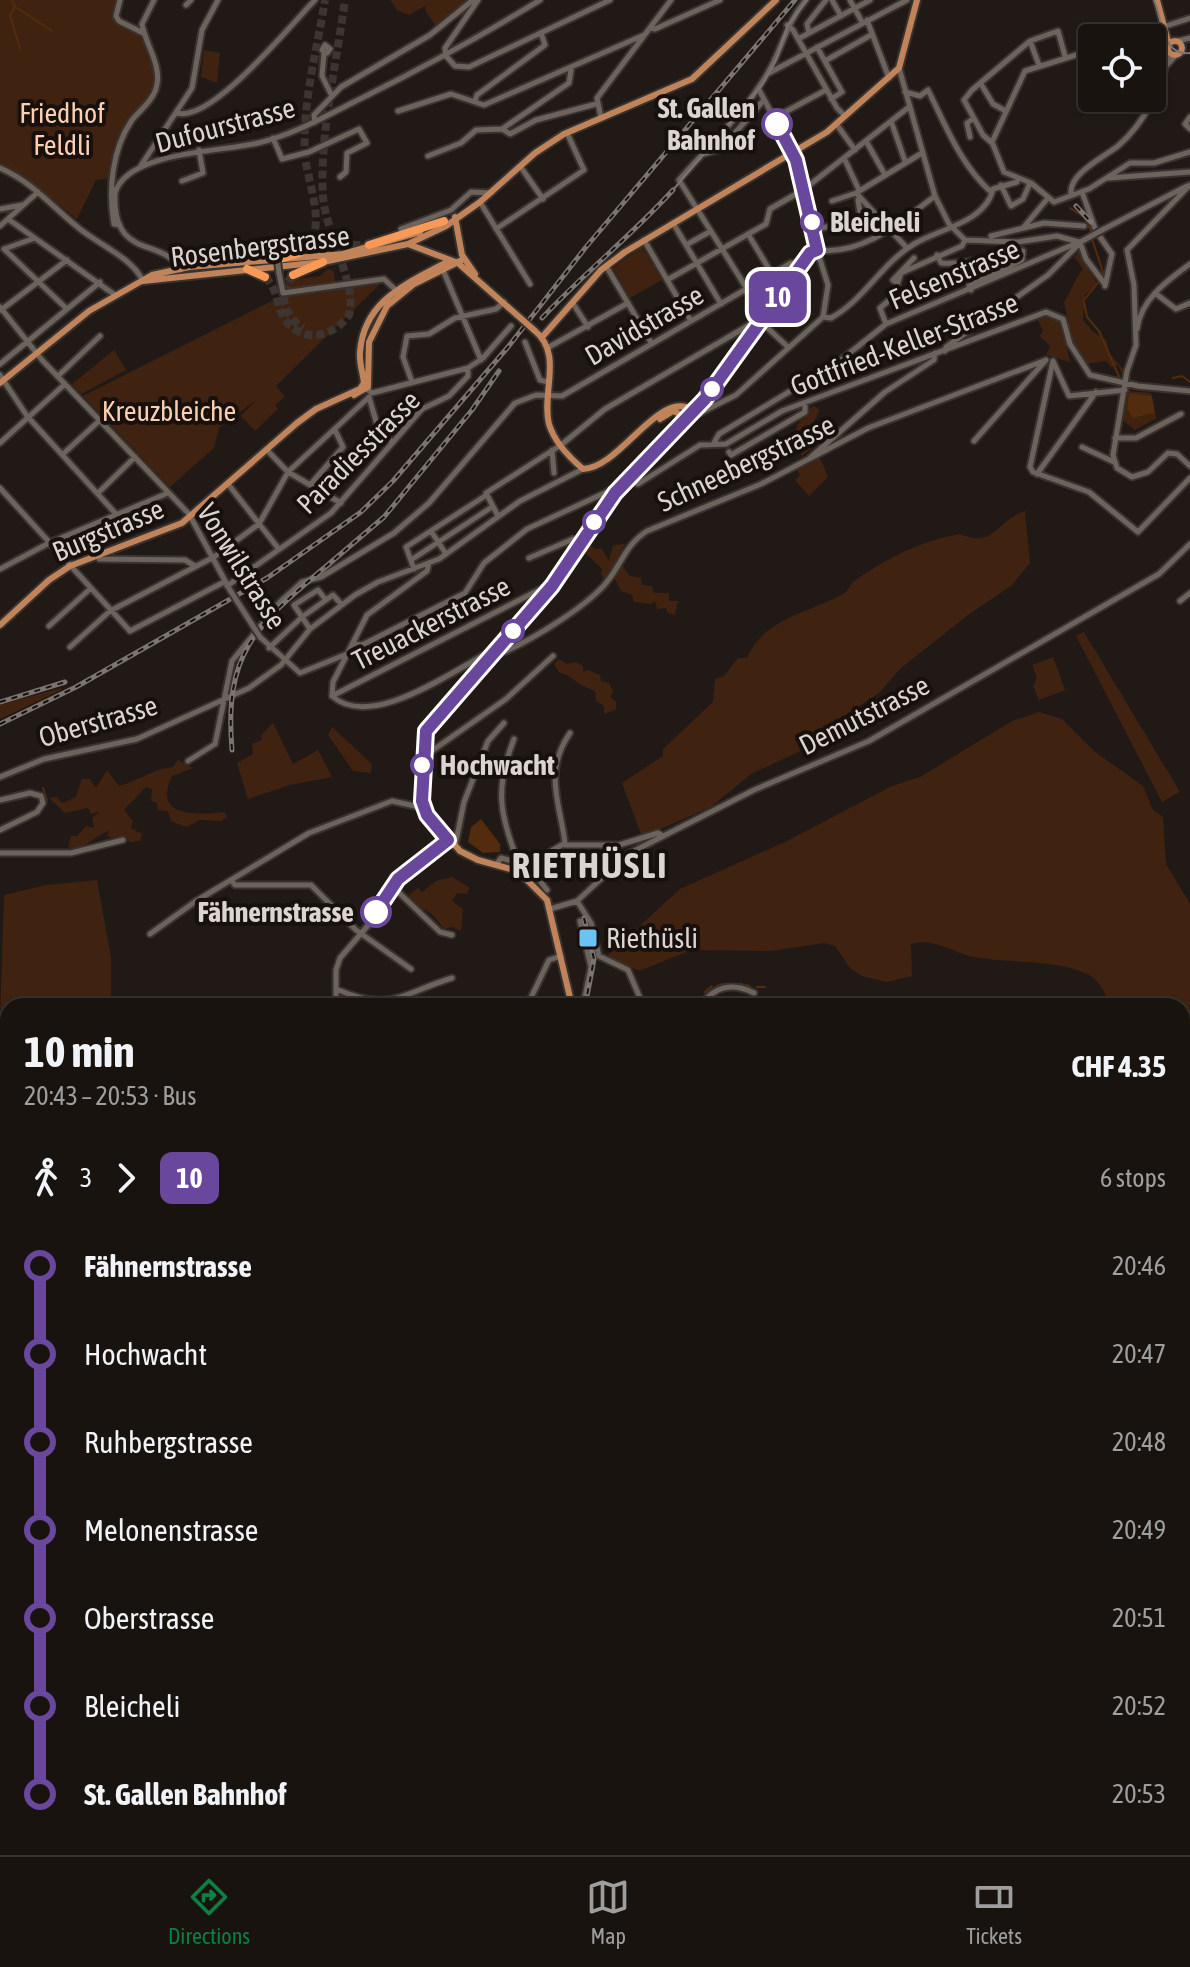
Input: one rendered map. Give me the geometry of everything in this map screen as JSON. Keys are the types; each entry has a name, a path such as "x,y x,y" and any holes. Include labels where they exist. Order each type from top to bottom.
{"highway":[{"path":"369,245 451,219"},
{"path":"277,257 300,253"},
{"path":"293,275 323,262"},
{"path":"247,269 265,277"}],"main road":[{"name":"Rosenbergstrasse","path":"181,272 323,262 414,241 480,202 520,166 567,133 692,79 776,0"},
{"path":"543,336 606,266 837,125 899,68 917,0"},
{"path":"1157,0 1165,24"},
{"path":"1166,27 1178,48"},
{"path":"570,998 550,909 523,874 471,858 454,846 424,808 426,731 549,589 617,491 705,399 802,264 817,250 793,153"},
{"path":"451,219 462,261 543,336 549,347 549,421 561,445 583,469"},
{"name":"Rosenbergstrasse","path":"1,379 115,295 143,281 277,257 356,252 414,241"},
{"path":"414,241 449,261 462,261"},
{"path":"435,254 442,268"},
{"path":"442,268 449,261"},
{"path":"367,392 360,356 363,335 375,310 398,291 462,261"},
{"name":"Burgstrasse","path":"1,621 70,566 190,518 316,409 367,392"},
{"name":"Oberstrasse","path":"583,469 602,463 670,406 684,405 694,411"},
{"name":"Oberstrasse","path":"646,426 673,411 689,418"}],"street":[{"path":"120,0 116,16 119,21 144,33"},
{"path":"154,0 142,19 158,79 152,97 130,123 115,164 111,200 114,224 120,225 133,243 170,258 181,272"},
{"path":"140,167 192,88 202,30 218,0"},
{"path":"177,113 191,112 239,81 315,0"},
{"path":"475,0 445,48 446,56 455,66 465,68 610,0"},
{"path":"315,122 314,115 332,96 430,35 475,0"},
{"name":"Dufourstrasse","path":"120,225 116,189 122,178 140,167 199,150 273,138 315,122 446,56 540,0"},
{"path":"502,129 510,134 536,120 596,104 671,0"},
{"path":"650,28 658,28 720,0"},
{"path":"747,289 679,180 769,73 787,25 806,0"},
{"path":"809,33 807,24 826,0"},
{"path":"832,0 841,16"},
{"path":"850,0 864,21 889,78"},
{"path":"798,39 869,0"},
{"path":"769,73 907,0"},
{"path":"1166,27 1190,18"},
{"path":"787,25 831,99 845,116"},
{"path":"1030,183 1023,199 1011,206 1001,185 1004,172 992,142 973,119 964,100 981,84 983,77 1030,41 1058,31 1065,56"},
{"path":"475,101 477,95 545,45 541,33"},
{"path":"428,156 461,143 476,130 502,129 569,83 574,65 644,35"},
{"path":"825,61 871,35"},
{"path":"1071,193 1076,178 1117,147 1138,124 1166,67 1178,48 1190,39"},
{"path":"1030,41 1039,65"},
{"path":"817,47 842,92 831,99"},
{"path":"324,53 322,76 332,96"},
{"path":"992,142 1020,76 1039,65 1078,53"},
{"path":"899,68 935,196 953,228 965,240 1018,242 1057,236 1082,242 1102,282 1112,252 1096,231 1082,192"},
{"path":"398,111 451,94 484,105 571,70"},
{"path":"981,84 993,104 1004,110"},
{"path":"758,88 793,153"},
{"path":"774,118 826,90"},
{"path":"823,317 831,318 845,308 874,284 907,248 953,228 991,198 991,192 975,176 943,126 928,90 920,96 905,92"},
{"path":"702,154 718,152 764,100"},
{"path":"596,104 601,118"},
{"path":"667,280 748,234 768,216 770,209 803,190 909,107"},
{"path":"1190,117 1185,122 1190,129"},
{"path":"970,137 967,123 973,119"},
{"path":"891,120 905,161"},
{"path":"837,125 855,150"},
{"path":"273,138 282,159 309,152 359,129 367,143 347,153 346,172 340,177"},
{"path":"496,229 584,170 567,133"},
{"path":"866,141 884,173"},
{"path":"182,181 203,173 199,150"},
{"path":"1004,172 1030,183 1056,202 1071,193 1082,192 1130,163 1154,163 1190,152"},
{"path":"832,201 859,192 884,173 922,153"},
{"path":"844,158 864,204 907,248"},
{"path":"520,166 543,199"},
{"path":"0,168 20,177 79,228 135,270 143,281"},
{"path":"1107,177 1190,172"},
{"path":"991,192 1001,185 1022,181"},
{"path":"1136,332 1134,285 1127,250 1189,186"},
{"name":"Felsenstrasse","path":"627,480 638,484 700,445 714,443 719,434 837,363 886,324 1082,242 1189,186"},
{"path":"38,192 2,222 36,238 115,295"},
{"path":"401,229 451,210 471,192 491,193"},
{"path":"814,230 861,218 859,192"},
{"path":"689,418 736,395 823,317 828,285 817,250 853,248 890,229 935,196"},
{"path":"1023,228 1048,198"},
{"path":"480,202 530,284"},
{"path":"0,209 23,205"},
{"path":"673,223 721,304"},
{"path":"974,240 1044,223 1084,226"},
{"path":"686,245 711,231"},
{"path":"748,234 772,274"},
{"path":"36,238 4,249 67,309"},
{"path":"644,240 691,321"},
{"path":"886,324 880,310 893,297 896,282 905,270 962,246 965,240"},
{"path":"945,351 946,347 1048,275 1082,242"},
{"path":"310,248 277,257 283,293 384,279 398,291"},
{"path":"937,255 941,263 949,263 980,260 1017,249 1023,251 1022,260 969,286 971,290"},
{"path":"896,282 893,280 897,272 914,258"},
{"path":"1,309 67,260"},
{"name":"Davidstrasse","path":"224,700 225,684 234,657 287,596 303,581 321,577 394,533 429,503 518,401 536,395 562,396 792,262 802,264"},
{"path":"1114,462 1115,438 1141,312 1155,293 1190,264"},
{"path":"606,266 652,344"},
{"path":"442,268 465,315 481,360"},
{"path":"0,364 100,282"},
{"path":"1155,293 1176,309 1190,303"},
{"path":"549,347 628,303"},
{"path":"412,382 403,357 406,338 412,333 431,333 465,315 506,305"},
{"path":"574,305 588,327"},
{"name":"Vonwilstrasse","path":"1,309 37,354 190,518 227,586 260,637 283,659"},
{"name":"Gottfried-Keller-Strasse","path":"714,443 728,443 776,414 1042,313 1053,313 1064,321 1070,344 1087,373 1126,387"},
{"path":"414,569 405,550 561,445 605,409 751,324 760,324 788,347"},
{"path":"70,647 110,611 211,558 259,524 288,472 335,430 367,392 468,368 481,360 511,326"},
{"path":"58,376 100,336"},
{"path":"525,342 540,379 548,382"},
{"path":"810,458 885,392 934,360 935,353"},
{"path":"1050,360 1067,394 1075,396 1126,387 1190,391"},
{"path":"974,441 1050,360"},
{"path":"1050,360 1030,467 1037,474 1089,492 1138,532 1190,478"},
{"name":"Schneebergstrasse","path":"498,650 504,652 524,642 600,589 626,549 647,531 761,484 868,428 1050,360"},
{"name":"Paradiesstrasse","path":"110,611 130,631 227,586 320,522 341,503 424,408 452,394 468,376 468,368"},
{"path":"1,379 27,416 116,514"},
{"path":"0,443 65,384"},
{"path":"1037,474 1096,391"},
{"path":"367,392 378,428 393,443"},
{"path":"705,399 715,407"},
{"path":"729,452 731,455 805,412 805,403"},
{"path":"1115,438 1136,438 1181,414"},
{"path":"63,454 100,420"},
{"path":"309,486 343,447 335,430"},
{"path":"1082,447 1114,462 1123,473 1136,477 1148,472 1168,453 1177,454 1190,466"},
{"path":"552,449 554,473"},
{"path":"267,450 288,472 341,503"},
{"path":"98,493 135,457"},
{"name":"Oberstrasse","path":"0,777 44,759 137,739 224,700 267,677 310,629 342,605 378,582 446,554 534,492 583,469"},
{"path":"228,484 278,548"},
{"path":"0,488 110,611"},
{"path":"352,644 362,645 465,593 484,563 527,529 611,490 617,491"},
{"path":"0,569 49,543 168,493"},
{"path":"485,496 498,517"},
{"path":"411,560 492,507"},
{"path":"431,531 446,554"},
{"path":"529,558 573,539 581,541"},
{"name":"Demutstrasse","path":"550,909 577,901 617,861 663,836 762,786 869,741 1159,574 1190,546"},
{"path":"98,555 99,559 189,561 195,566"},
{"path":"429,563 427,571 367,615 333,682 332,696 347,703 381,706 484,655 492,657"},
{"name":"Treuackerstrasse","path":"332,696 543,588 549,589"},
{"path":"49,626 90,589"},
{"path":"310,629 294,605 318,590 326,600"},
{"path":"1180,601 1190,593"},
{"path":"269,648 302,617 333,595 342,605"},
{"path":"283,659 303,673 347,654"},
{"path":"423,757 506,699 553,656"},
{"path":"188,761 215,744 224,700"},
{"path":"454,846 464,802 488,741 504,723"},
{"path":"565,845 555,783 561,751 570,733"},
{"path":"514,739 503,774 501,807 506,834 518,861"},
{"path":"0,800 34,792 41,796 43,803 37,812 0,830"},
{"path":"150,934 196,901 309,833 392,801 424,808"},
{"path":"528,865 565,845 619,845 658,833 663,836"},
{"path":"0,853 71,853 123,840"},
{"path":"336,998 337,964 392,886 448,840"},
{"path":"496,865 498,859 528,865 547,890"},
{"path":"232,881 235,885 311,885 361,933 411,969"},
{"path":"392,886 440,932 452,935"},
{"path":"577,901 593,930 599,956 630,971 640,998"},
{"path":"580,921 590,958 584,998"},
{"path":"531,998 549,960 561,956"},
{"path":"393,998 452,978"},
{"path":"706,998 718,989 735,987 754,993"},
{"path":"336,989 356,998"}],"green space":[{"name":"Friedhof Feldli","path":"0,0 120,0 116,16 119,21 144,33 158,79 156,89 130,123 112,178 96,180 77,219 31,182 0,168"},
{"path":"390,0 473,0 438,29 425,6 409,15 397,10"},
{"path":"204,50 220,53 217,83 201,77"},
{"path":"642,247 662,280 630,298 613,268"},
{"path":"1079,251 1097,284 1085,295 1083,320 1106,340 1110,354 1124,370 1123,376 1118,365 1111,367 1106,361 1085,364 1073,343 1064,302 1083,269 1074,257"},
{"path":"328,269 334,271 335,283 286,289 285,281 320,276"},
{"name":"Kreuzbleiche","path":"381,283 276,386 285,397 275,405 278,409 255,431 241,416 256,400 219,428 214,448 170,487 83,396 282,296"},
{"path":"1047,315 1061,322 1070,362 1046,355 1050,346 1040,336 1043,331 1037,319"},
{"path":"114,350 126,370 81,394 72,384"},
{"path":"1128,391 1151,393 1152,396 1139,396 1134,418 1155,413 1157,418 1135,430 1121,419"},
{"path":"813,406 820,410 809,431 809,442 817,444 802,456 796,439 797,428"},
{"path":"820,458 828,477 809,496 795,480 800,475 797,470"},
{"path":"1025,511 1030,563 1012,585 901,668 879,693 828,726 820,742 751,774 711,807 642,837 622,783 663,756 663,749 713,702 715,679 724,676 738,658 747,658 764,634 789,618 843,594 854,581 905,552 960,534 972,538 988,536"},
{"path":"586,541 595,549 602,549 609,561 613,545 625,544 606,580 601,575 602,569 581,549"},
{"path":"621,563 630,576 641,578 642,585 652,586 654,593 669,593 669,601 678,601 675,615 668,613 666,608 657,609 655,601 651,604 634,602 632,595 621,591 614,577"},
{"path":"1084,632 1180,792 1162,802 1076,636"},
{"path":"1053,657 1065,690 1039,700 1033,686 1037,678 1032,665"},
{"path":"559,659 567,664 576,662 583,666 583,672 588,670 600,675 601,681 609,683 613,691 610,697 616,702 616,710 604,714 604,706 596,701 595,691 559,672 554,664"},
{"path":"61,690 0,719 0,705"},
{"path":"1039,712 1062,719 1094,751 1143,786 1153,810 1163,817 1166,864 1190,904 1190,998 1108,998 1095,979 1078,970 969,956 926,942 911,944 912,976 887,982 862,976 850,968 835,946 824,943 771,951 692,950 639,971 607,956 680,889 787,841 892,786 920,777 1012,721"},
{"path":"273,723 293,764 318,750 332,777 290,785 248,799 237,763 253,754 252,744 262,740 261,735"},
{"path":"332,727 372,764 371,773 353,771 328,735"},
{"path":"178,760 193,768 172,776 167,790 173,807 190,813 224,812 227,817 221,821 200,820 186,827 171,821 168,811 158,810 157,803 151,801 152,789 146,787 124,810 133,821 131,828 142,834 140,841 130,842 125,836 111,838 107,835 110,830 79,847 68,847 71,836 77,836 86,826 94,828 92,818 100,811 91,814 88,808 65,813 49,798 57,797 62,803 76,797 82,779 90,779 96,788 107,770 119,786 173,767"},
{"path":"452,877 470,888 467,894 457,893 452,901 463,909 461,931 452,927 444,929 433,915 411,901 409,895 418,888 422,892 436,881"},
{"path":"97,880 111,958 111,998 1,998 4,895 46,885"}],"shaded area":[{"path":"1129,393 1152,396 1155,413 1133,418 1127,409"},
{"path":"481,819 500,844 500,852 483,853 468,842 471,827"}],"waterway":[{"path":"12,0 15,7 10,15 20,49"},
{"path":"17,8 52,31"},
{"path":"1070,208 1084,217 1092,233"},
{"path":"1084,300 1104,275 1092,239"},
{"path":"1084,302 1087,317 1099,331 1120,379"},
{"path":"1173,378 1182,376 1190,382"},
{"path":"43,788 47,800"},
{"path":"717,986 723,984"},
{"path":"725,984 742,984"},
{"path":"746,985 750,986"},
{"path":"705,992 712,986"},
{"path":"757,987 765,987"}],"tunnel":[{"path":"304,250 315,230 315,205 305,155 305,135 311,77 325,0"},
{"path":"265,277 272,286 284,318 299,332 308,335 326,333 349,315 349,290 325,212 322,174 326,125 345,0"},
{"path":"332,233 350,245 369,245"},
{"path":"293,275 285,289 285,304 291,317 303,328"}],"tram line":[{"path":"673,190 762,85 776,60 788,25 807,0"},
{"path":"1154,0 1168,43 1173,49 1190,53"}],"railway":[{"path":"0,724 76,687 267,578 361,512 393,481 508,347 586,247 795,0"},
{"path":"542,318 673,190"},
{"path":"1076,206 1091,222"},
{"path":"316,575 384,517 472,410 499,371"},
{"path":"232,750 233,689 249,645 279,608 324,568"},
{"path":"0,702 65,682"},
{"path":"584,918 594,959 587,998"}],"bus line":[{"name":"10","path":"376,912 385,894 398,879 448,840 427,815 422,801 426,731 552,586 615,493 705,399 810,253 817,250 796,160 777,124"}],"place":[{"name":"St. Gallen Bahnhof","path":"777,124"},
{"name":"Bleicheli","path":"812,222"},
{"name":"Hochwacht","path":"422,765"},
{"name":"Fähnernstrasse","path":"376,912"},
{"name":"Riethüsli","path":"588,938"}],"district":[{"name":"RIETHÜSLI","path":"590,865"}]}
